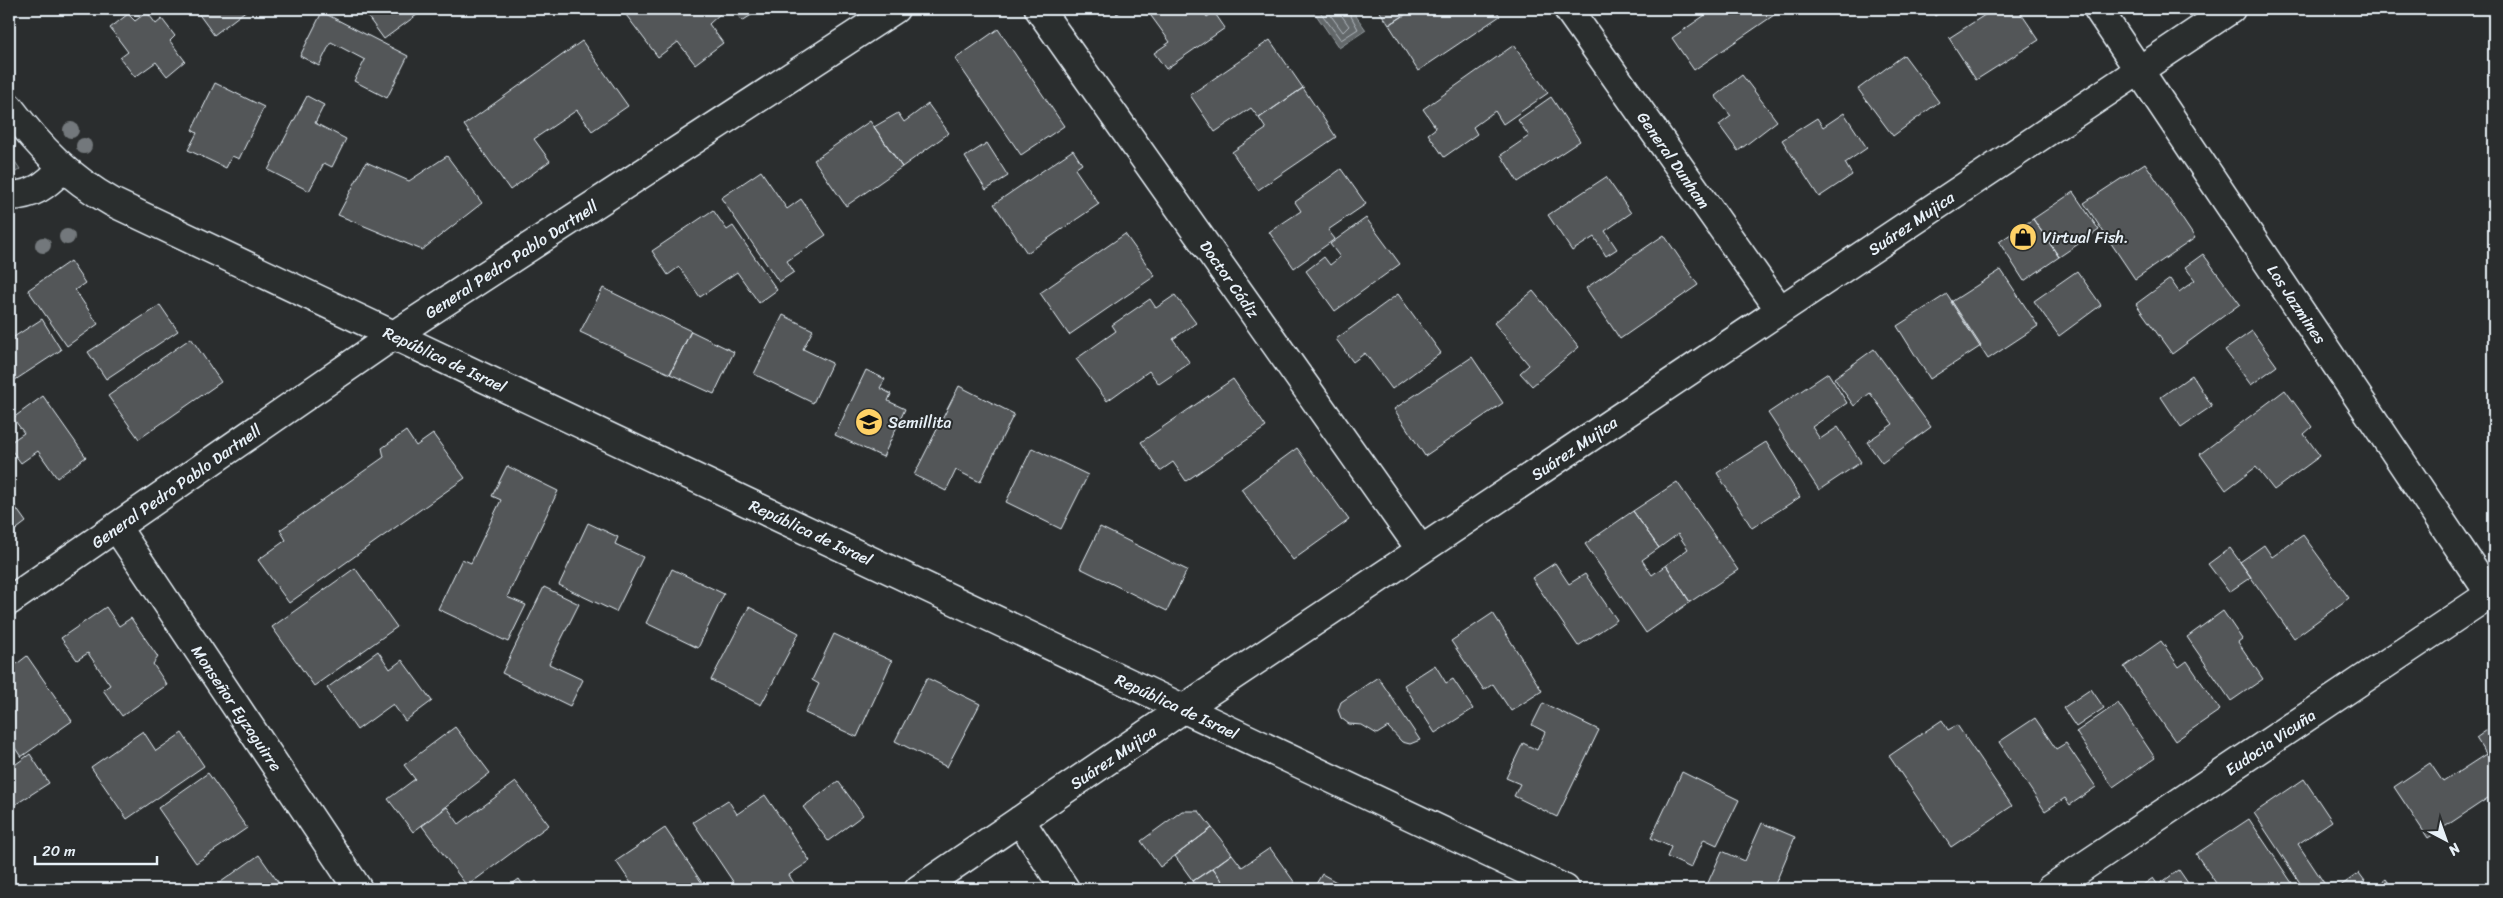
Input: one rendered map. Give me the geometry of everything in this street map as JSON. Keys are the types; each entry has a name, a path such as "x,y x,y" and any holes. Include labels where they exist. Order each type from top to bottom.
{"street":[{"name":"General Pedro Pablo Dartnell","path":"9,601 394,335 895,9"},
{"name":"Doctor Cádiz","path":"1039,9 1421,550"},
{"name":"General Dunham","path":"1568,9 1780,310"},
{"name":"Los Jazmines","path":"2098,9 2140,68 2492,597"},
{"name":"Suárez Mujica","path":"919,889 1183,709 2231,9"},
{"name":"República de Israel","path":"9,107 38,145 62,169 85,186 112,202 1565,889"},
{"path":"9,196 22,196 44,186 62,169"},
{"name":"Monseñor Eyzaguirre","path":"116,528 358,889"},
{"name":"Eudocia Vicuña","path":"2050,889 2492,597"},
{"path":"1020,820 1065,889"}],"shaded area":[{"path":"9,153 20,169 16,172 9,171"}],"water":[{"path":"1312,9 1351,9 1366,30 1339,48"}],"building":[{"path":"195,9 248,9 214,35"},
{"path":"362,9 425,9 384,39"},
{"path":"626,9 718,9 721,13 709,24 723,43 695,64 678,42 658,57 623,11"},
{"path":"733,9 761,9 742,21"},
{"path":"1113,9 1125,9 1117,14"},
{"path":"1146,9 1201,9 1207,17 1214,12 1225,28 1166,69 1154,53 1170,42"},
{"path":"1378,9 1414,9 1389,25"},
{"path":"1414,9 1495,9 1500,16 1418,71 1389,25"},
{"path":"1705,9 1774,9 1777,13 1694,70 1672,38 1708,13"},
{"path":"1930,9 1944,9 1935,16"},
{"path":"1994,9 2018,9 2039,40 1976,80 1949,38"},
{"path":"147,12 156,24 162,19 175,36 170,41 185,61 167,76 156,62 135,77 120,58 128,52 110,28 128,14 135,21"},
{"path":"322,12 408,56 387,98 354,81 365,60 331,42 319,66 300,56"},
{"path":"998,29 1064,126 1021,155 955,59"},
{"path":"1270,40 1303,88 1259,118 1251,108 1215,132 1190,95"},
{"path":"582,41 628,106 592,131 577,110 534,139 550,161 510,190 464,125"},
{"path":"1514,45 1548,93 1503,124 1495,111 1473,127 1477,134 1444,157 1428,134 1436,128 1423,109"},
{"path":"1904,55 1939,102 1893,136 1858,89"},
{"path":"1742,75 1777,121 1738,151 1719,125 1731,116 1715,96"},
{"path":"215,83 264,107 239,159 232,156 226,168 188,150 197,133 192,130"},
{"path":"1303,88 1336,137 1258,190 1232,152 1266,129 1259,118"},
{"path":"307,96 324,105 315,123 346,139 332,167 324,163 309,191 268,170"},
{"path":"1551,97 1580,141 1518,182 1501,155 1529,136 1518,120"},
{"path":"928,104 949,133 902,167 874,127 898,113 904,122"},
{"path":"1844,113 1867,148 1845,163 1852,175 1819,197 1782,140 1817,118 1823,127"},
{"path":"870,121 902,167 846,206 814,160"},
{"path":"987,143 1008,176 986,190 965,157"},
{"path":"1073,150 1082,164 1075,169 1099,204 1027,253 994,204"},
{"path":"447,156 482,203 422,250 338,215 366,162 409,181"},
{"path":"2145,163 2195,238 2135,279 2084,203"},
{"path":"1341,169 1366,204 1328,230 1335,239 1294,268 1269,232 1301,211 1295,202"},
{"path":"761,171 787,209 801,199 826,235 787,261 794,272 779,282 721,198"},
{"path":"1606,177 1631,213 1605,231 1617,249 1606,256 1594,237 1572,251 1548,215"},
{"path":"2073,192 2099,230 2059,257 2033,219"},
{"path":"713,210 727,230 733,226 777,290 759,303 737,272 700,297 679,267 668,275 652,251"},
{"path":"1366,218 1400,264 1335,311 1306,271 1324,257 1330,265 1340,257 1330,244"},
{"path":"2033,219 2059,257 2024,281 1999,242"},
{"path":"1125,234 1155,276 1069,335 1040,293"},
{"path":"1664,235 1698,285 1620,339 1586,288"},
{"path":"2203,254 2240,304 2172,354 2136,304 2170,279 2179,292 2195,280 2185,267"},
{"path":"70,261 85,283 75,290 98,324 67,346 28,290"},
{"path":"2001,270 2038,326 1988,359 1951,302"},
{"path":"2077,271 2101,305 2059,336 2034,301"},
{"path":"603,288 691,331 670,374 580,332"},
{"path":"1533,291 1579,347 1532,386 1520,373 1529,365 1494,323"},
{"path":"1398,294 1441,353 1392,389 1365,353 1353,362 1336,339"},
{"path":"1947,294 1981,346 1930,379 1897,326"},
{"path":"1175,295 1196,323 1173,339 1190,363 1159,384 1149,371 1107,401 1076,359 1116,331 1112,325 1150,299 1156,308"},
{"path":"160,305 178,331 106,379 88,352"},
{"path":"783,315 813,330 803,349 832,363 813,403 754,374"},
{"path":"42,319 61,350 9,384 9,340"},
{"path":"691,331 734,352 714,394 670,374"},
{"path":"2252,331 2277,366 2251,385 2225,350"},
{"path":"191,338 221,382 139,439 108,396"},
{"path":"1874,349 1931,427 1882,463 1867,442 1893,424 1870,393 1854,406 1834,378"},
{"path":"1472,357 1503,403 1425,456 1394,409"},
{"path":"866,370 885,379 880,388 891,394 888,401 905,409 883,457 835,435"},
{"path":"1828,373 1847,403 1812,427 1820,439 1838,427 1861,462 1819,490 1768,413"},
{"path":"2192,375 2212,406 2181,427 2161,397"},
{"path":"1233,379 1266,427 1186,481 1173,462 1160,471 1141,442"},
{"path":"959,386 1014,414 980,482 956,470 946,491 914,475"},
{"path":"2285,390 2312,427 2304,434 2320,456 2274,490 2256,467 2226,490 2200,454"},
{"path":"43,396 86,457 57,478 38,451 21,463 9,447 9,443 24,433 13,418"},
{"path":"406,431 416,446 433,434 465,478 289,603 258,560 286,540 280,530 384,457 382,448"},
{"path":"1766,442 1800,497 1752,528 1717,473"},
{"path":"1032,448 1088,475 1061,529 1006,502"},
{"path":"1297,448 1349,520 1293,560 1241,489"},
{"path":"507,466 558,491 507,597 526,605 508,642 438,609 462,559 471,563 501,500 492,496"},
{"path":"1677,482 1738,570 1690,602 1666,565 1688,549 1678,534 1659,548 1633,511"},
{"path":"9,498 26,522 9,535"},
{"path":"1633,511 1659,548 1642,560 1652,575 1666,565 1690,602 1646,633 1585,544"},
{"path":"588,523 618,537 615,544 643,557 616,612 559,585"},
{"path":"1100,527 1187,570 1167,611 1080,568"},
{"path":"2303,535 2349,598 2294,638 2240,562 2264,545 2272,557"},
{"path":"2230,548 2251,577 2229,592 2208,564"},
{"path":"1555,563 1569,584 1585,574 1617,620 1578,646 1532,578"},
{"path":"355,568 397,627 314,686 272,627"},
{"path":"672,569 724,594 698,648 646,623"},
{"path":"544,587 579,604 549,664 583,680 570,706 502,673"},
{"path":"106,607 119,626 131,618 158,657 153,664 167,685 122,716 103,690 110,685 88,653 77,660 61,638"},
{"path":"749,607 799,633 761,705 711,680"},
{"path":"2223,611 2242,639 2238,642 2263,679 2231,701 2187,637"},
{"path":"1493,613 1542,691 1511,711 1493,684 1484,690 1451,641"},
{"path":"834,634 892,661 857,737 805,713 819,684 812,680"},
{"path":"2161,641 2179,667 2187,661 2220,710 2175,741 2124,667"},
{"path":"378,651 390,669 402,660 432,701 405,721 393,704 357,730 327,688"},
{"path":"27,656 72,721 21,757 9,739 9,670"},
{"path":"1435,665 1446,683 1453,679 1473,709 1435,733 1404,685"},
{"path":"1378,677 1420,740 1410,744 1402,742 1388,727 1377,734 1362,725 1349,724 1341,718 1338,710 1341,702"},
{"path":"927,678 980,704 947,767 895,741"},
{"path":"2091,689 2104,708 2076,727 2063,708"},
{"path":"1543,703 1599,730 1557,817 1514,796 1520,784 1506,778 1523,743 1537,750 1545,732 1532,725"},
{"path":"2118,703 2155,758 2113,787 2076,732"},
{"path":"2035,718 2056,749 2066,743 2096,787 2070,805 2065,798 2045,811 1999,742"},
{"path":"1942,720 1948,730 1957,725 2012,806 1951,847 1889,756"},
{"path":"2494,725 2494,766 2476,738"},
{"path":"455,727 490,773 413,832 388,799 415,779 404,765"},
{"path":"143,731 156,751 182,733 204,766 127,819 91,767"},
{"path":"30,754 49,783 10,808 9,769"},
{"path":"2486,754 2494,766 2494,784 2489,788 2494,794 2428,838 2394,787 2430,763 2443,782"},
{"path":"1682,772 1739,800 1717,845 1704,839 1691,868 1667,857 1671,847 1651,838"},
{"path":"208,773 247,828 196,863 158,808"},
{"path":"2304,779 2332,821 2298,844 2328,889 2304,889 2254,813"},
{"path":"838,781 863,815 828,841 803,807"},
{"path":"516,782 549,825 467,886 422,826 447,807 459,824"},
{"path":"765,795 810,861 789,875 795,885 789,889 738,889 693,822 728,800 737,814"},
{"path":"1182,811 1199,811 1212,828 1160,867 1141,841"},
{"path":"2249,819 2296,889 2220,889 2196,854"},
{"path":"1762,823 1795,837 1773,889 1716,889 1707,885 1722,851 1745,861"},
{"path":"665,828 706,889 635,889 616,861"},
{"path":"1212,828 1232,854 1193,881 1175,856"},
{"path":"1270,848 1295,883 1286,889 1228,889 1213,868 1232,854 1242,867"},
{"path":"259,855 283,889 211,889"},
{"path":"1213,868 1228,889 1198,889 1193,881"},
{"path":"2179,870 2192,889 2137,889 2153,878 2158,885"},
{"path":"2359,873 2371,889 2336,889"},
{"path":"1322,874 1349,889 1313,889"},
{"path":"519,879 526,889 505,889"},
{"path":"2386,879 2393,889 2373,889"},
{"path":"536,881 542,889 526,889"}],"place":[{"name":"Virtual Fish.","path":"2023,237"},
{"name":"Semillita","path":"869,422"}]}
